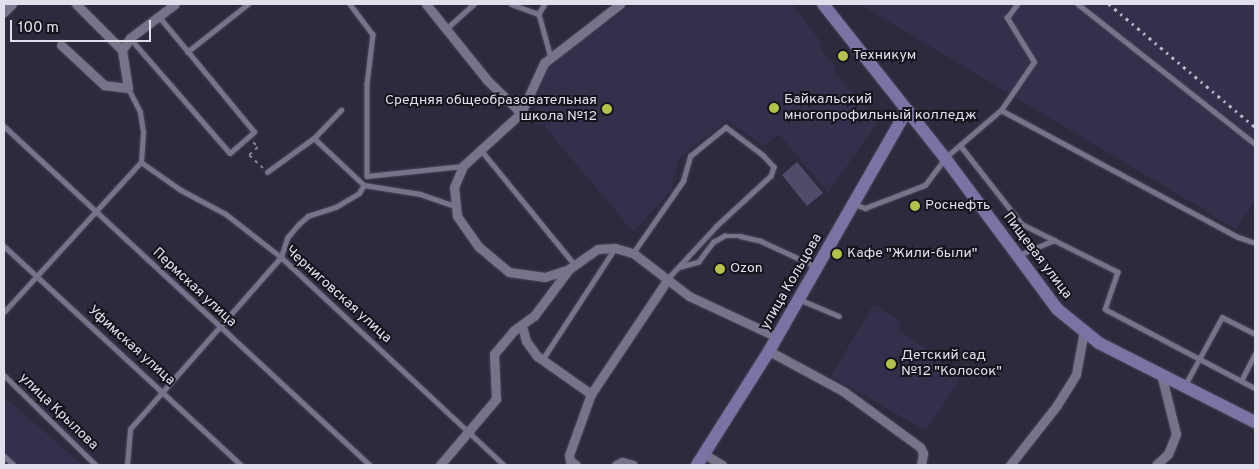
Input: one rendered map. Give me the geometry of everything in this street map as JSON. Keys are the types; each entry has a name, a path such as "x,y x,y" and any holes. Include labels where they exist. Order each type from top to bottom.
{"main road":[{"name":"Пищевая улица","path":"823,4 945,158 1057,309 1099,343 1255,422"},
{"name":"улица Кольцова","path":"697,465 778,337 907,110"}],"street":[{"path":"4,12 12,4"},
{"path":"61,45 104,85 128,88 122,50 76,4"},
{"path":"122,50 130,38 175,4"},
{"path":"426,4 487,80 521,113"},
{"path":"620,4 544,63 521,113 463,166 454,187 454,206 457,216 479,247 509,272 545,277 572,267 598,249 615,248 633,253 689,296 778,337"},
{"path":"440,465 471,432 496,399 494,354 513,331 534,316 572,267"},
{"path":"576,465 570,461 570,455 591,394 668,279"},
{"path":"522,326 526,341 542,360 591,394"},
{"path":"1010,465 1057,405 1076,374 1084,331"},
{"path":"769,351 843,392 920,446 923,453 921,465"},
{"path":"1156,465 1168,454 1176,434 1161,374"},
{"path":"704,454 722,465"},
{"path":"616,465 622,462 633,465"}],"lane":[{"path":"188,52 248,4"},
{"path":"350,4 374,34 367,84 367,176 463,166"},
{"path":"446,29 474,4"},
{"path":"511,4 539,14"},
{"path":"545,4 539,14 550,58"},
{"path":"853,204 865,208 913,191 931,180 945,158 1001,110 1034,62 1007,18 1017,4"},
{"path":"1078,4 1255,144"},
{"path":"130,38 230,153 254,132 159,17"},
{"path":"4,312 141,162 143,132 140,112 128,88"},
{"path":"267,172 314,138 342,110"},
{"path":"1001,110 1229,232 1255,243"},
{"name":"Пермская улица","path":"4,126 370,465"},
{"path":"633,253 683,181 690,156 726,127 763,155 774,172 668,279"},
{"path":"314,138 364,185 420,194 454,206"},
{"path":"960,145 1022,224 1118,272 1105,309 1255,388"},
{"path":"481,150 572,267"},
{"name":"Черниговская улица","path":"141,162 181,190 226,214 281,257 471,432 504,465"},
{"path":"127,465 130,429 281,257 287,238 308,216 336,207 359,194 364,185"},
{"path":"679,267 698,262 714,242 724,236 740,236 761,241 818,267"},
{"path":"1017,256 1054,240"},
{"name":"Уфимская улица","path":"4,246 163,390 242,465"},
{"path":"542,360 615,248"},
{"path":"800,299 839,316"},
{"path":"1184,386 1222,317 1255,334"},
{"path":"1242,381 1255,353"},
{"name":"улица Крылова","path":"4,375 96,465"},
{"path":"4,456 14,465"}],"path":[{"path":"248,136 258,147 249,155 267,172"}],"shaded area":[{"path":"634,4 792,4 820,41 822,52 836,67 833,71 879,120 828,193 779,134 763,146 727,120 679,158 671,191 633,232 545,127 531,122 544,73 568,49"},
{"path":"859,4 1255,4 1255,201 1236,229"},
{"path":"797,162 823,193 807,206 782,175"},
{"name":"Детский сад №12 \"Колосок\"","path":"874,304 901,322 898,330 930,352 960,380 926,431 831,376"},
{"path":"4,396 82,465 4,465"}],"railway":[{"path":"1109,4 1255,127"}],"place":[{"name":"Техникум","path":"843,56"},
{"name":"Байкальский многопрофильный колледж","path":"774,108"},
{"name":"Средняя общеобразовательная школа №12","path":"607,109"},
{"name":"Роснефть","path":"915,206"},
{"name":"Кафе \"Жили-были\"","path":"837,254"},
{"name":"Ozon","path":"720,269"},
{"name":"Детский сад №12 \"Колосок\"","path":"891,364"}]}
